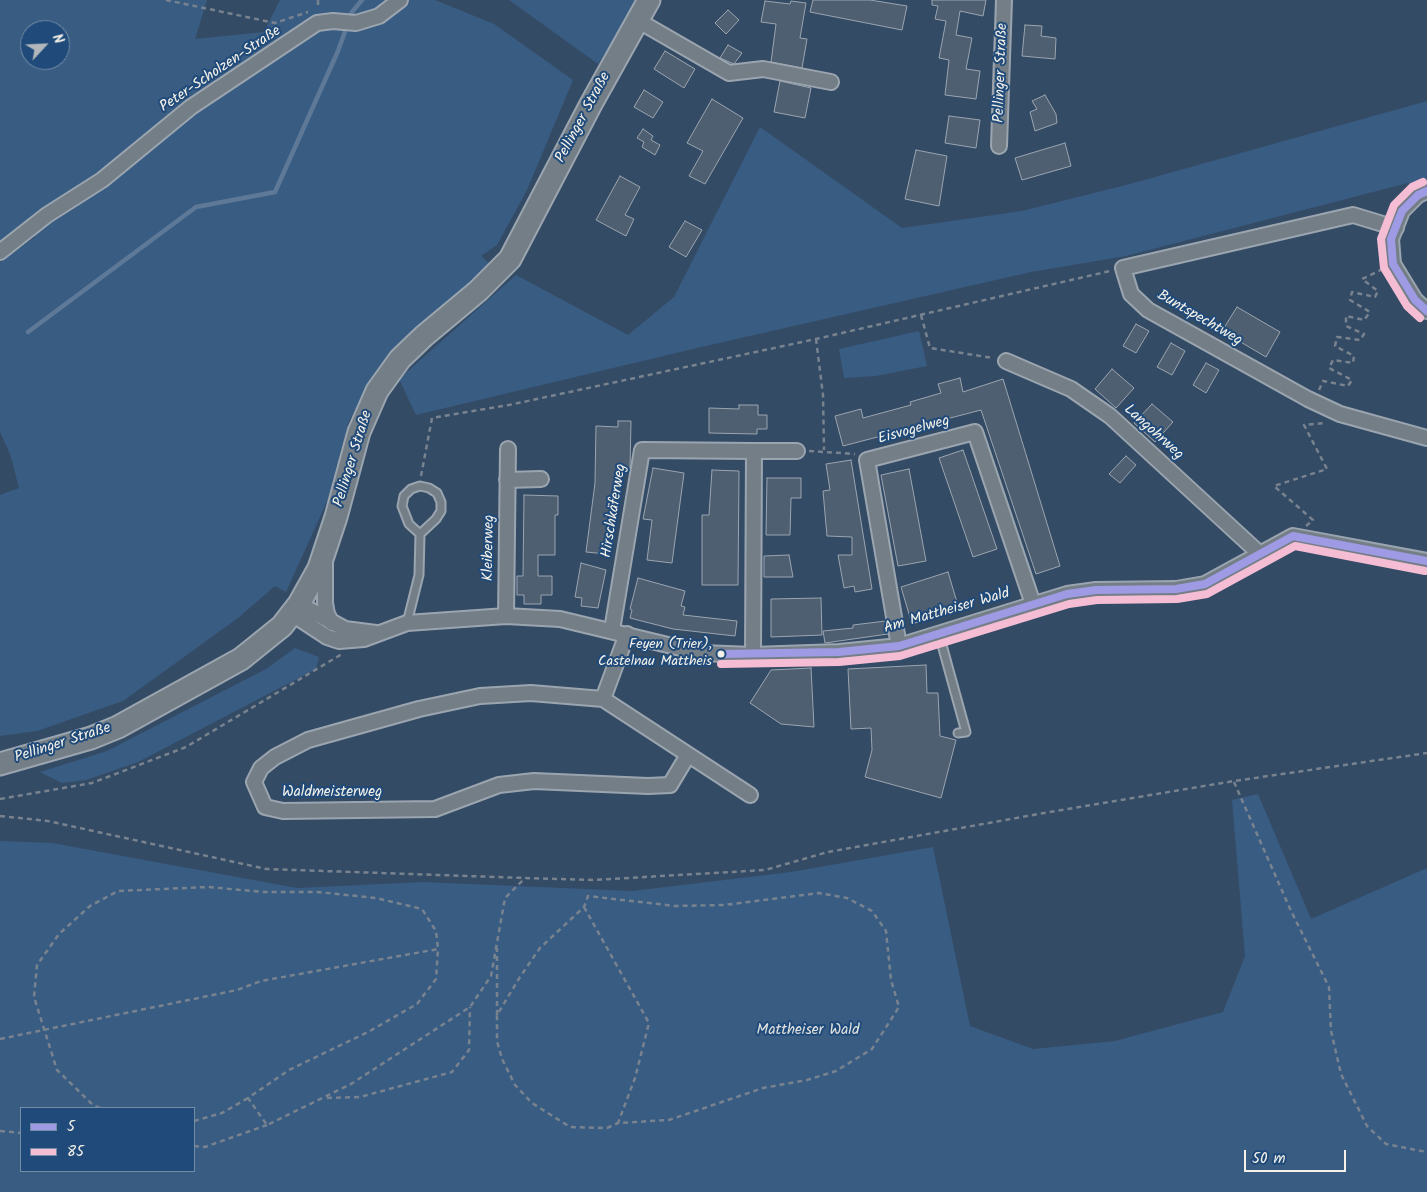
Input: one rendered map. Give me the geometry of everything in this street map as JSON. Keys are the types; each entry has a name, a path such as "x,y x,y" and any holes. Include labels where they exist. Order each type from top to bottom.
{"main road":[{"name":"Pellinger Straße","path":"0,764 91,738 118,727 241,659 270,638 292,614 313,582 325,554 359,432 377,391 400,359 424,336 478,291 510,259 648,0"}],"street":[{"name":"Peter-Scholzen-Straße","path":"0,252 47,215 102,180 191,107 317,23 333,21 356,23 379,16 400,0"},
{"name":"Pellinger Straße","path":"999,146 1004,0"},
{"path":"637,20 729,73 763,70 831,82"},
{"path":"1427,191 1418,195 1402,211 1391,239 1393,264 1415,300 1427,310"},
{"path":"1123,268 1353,215 1396,228"},
{"name":"Buntspechtweg","path":"1123,268 1131,294 1148,310 1308,399 1340,414 1427,438"},
{"name":"Langohrweg","path":"1006,360 1071,389 1110,416 1260,554"},
{"name":"Eisvogelweg","path":"898,646 867,460 975,432 1033,604"},
{"name":"Kleiberweg","path":"506,616 508,449"},
{"name":"Hirschkäferweg","path":"612,630 642,450 797,451"},
{"path":"753,655 754,451"},
{"path":"507,480 541,479"},
{"path":"1293,536 1427,561"},
{"name":"Am Mattheiser Wald","path":"352,642 407,623 506,616 560,619 612,630 702,654 753,655 839,652 898,646 1068,594 1096,590 1176,589 1205,584 1293,536"},
{"path":"325,554 325,603 327,614 332,623"},
{"name":"Am Mattheiser Wald","path":"292,614 298,610 310,610 345,630 376,633"},
{"path":"292,614 327,637 339,641 352,642"},
{"path":"603,699 627,634"},
{"name":"Waldmeisterweg","path":"688,755 670,785 534,781 499,785 435,809 283,811 265,807 254,782 261,768 275,757 308,740 419,709 480,696 531,693 603,699 750,795"}],"lane":[{"path":"407,623 419,575 420,534 436,519 441,511 441,502 437,493 429,488 420,486 410,490 404,496 402,506 409,524 420,534"},
{"path":"939,634 966,732 958,733"}],"path":[{"path":"166,0 275,23 318,8"},
{"path":"1327,393 1319,390 1323,381 1348,386 1352,380 1329,368 1333,360 1353,363 1354,356 1335,346 1337,337 1360,340 1364,334 1346,326 1346,316 1364,320 1370,312 1350,300 1352,292 1375,297 1378,292 1362,279 1393,264"},
{"path":"420,486 432,418 509,405 816,339 1123,268"},
{"path":"921,315 930,348 1006,360"},
{"path":"816,339 823,395 824,450 863,455 867,460"},
{"path":"1293,536 1313,520 1274,486 1327,469 1304,424 1327,423 1340,414"},
{"path":"0,799 92,783 186,747 340,658 352,642"},
{"path":"0,816 48,821 266,869 593,880 764,870 828,852 1234,781 1427,753"},
{"path":"1234,781 1291,911 1330,987 1330,1031 1340,1074 1367,1126 1386,1144 1427,1152"},
{"path":"195,1146 204,1147 267,1125 325,1098 433,1033 470,1007 491,976 505,898 526,878"},
{"path":"98,1107 93,1105 57,1070 34,997 37,965 59,934 90,906 118,891 208,887 376,898 422,909 436,931 438,949 436,979 417,1004 368,1032 289,1070 248,1098 222,1112 195,1121"},
{"path":"497,942 497,1016 497,1040 502,1059 515,1085 532,1103 570,1127 607,1128 618,1123 668,1120 763,1088 807,1080 836,1072 872,1049 899,1006 891,980 886,931 872,911 847,898 819,893 724,905 675,906 588,896 584,907 540,948 497,1016"},
{"path":"584,907 649,1023 634,1078 618,1123"},
{"path":"0,1039 237,990 261,981 438,949"},
{"path":"325,1098 360,1097 452,1072 469,1050 470,1007"},
{"path":"248,1098 267,1125"},
{"path":"0,1131 20,1133"}],"green space":[{"path":"0,0 207,0 195,39 264,32 280,0 435,0 494,24 573,80 527,190 497,245 481,256 491,265 376,371 349,421 328,499 286,592 275,586 238,618 123,701 37,731 0,736 0,495 19,488 10,454 0,432 0,262 35,237 27,226 0,243"},
{"path":"509,0 640,0 598,64"},
{"path":"1427,101 1427,189 1408,183 1126,256 1031,272 697,348 416,415 399,379 516,275 628,335 674,297 760,127 902,228 1022,211 1130,184"},
{"path":"919,331 927,366 876,376 844,378 839,349"},
{"path":"295,648 319,657 316,669 138,762 86,780 62,783 40,772 107,751 266,669"},
{"name":"Mattheiser Wald","path":"1258,794 1311,919 1427,868 1427,1192 0,1192 0,841 52,843 297,888 423,882 632,891 791,872 933,847 970,1026 1033,1049 1115,1041 1223,1012 1245,956 1232,800"}],"building":[{"path":"813,0 870,0 907,6 902,30 810,12"},
{"path":"932,0 986,0 983,16 960,11 956,35 972,38 966,69 980,71 976,99 945,95 949,60 939,58 946,21 935,19 938,6 932,5"},
{"path":"765,1 790,4 791,1 806,3 800,38 807,39 802,68 771,62 776,24 761,22"},
{"path":"728,10 739,20 726,34 715,23"},
{"path":"1025,25 1042,26 1041,36 1056,38 1055,59 1022,56"},
{"path":"728,45 742,53 734,64 720,58"},
{"path":"665,51 695,69 684,88 654,69"},
{"path":"780,81 811,88 805,118 774,112"},
{"path":"644,90 663,102 653,118 634,107"},
{"path":"1045,95 1056,114 1057,123 1035,131 1030,112 1037,109 1032,101"},
{"path":"712,99 743,118 705,184 689,176 703,151 687,143"},
{"path":"949,116 980,120 976,148 945,143"},
{"path":"643,129 653,136 651,140 660,145 655,155 642,147 644,142 637,138"},
{"path":"1065,143 1071,166 1022,180 1015,158"},
{"path":"916,150 947,156 939,206 905,199"},
{"path":"620,176 640,187 625,215 634,219 626,236 596,220"},
{"path":"685,221 702,230 686,257 669,247"},
{"path":"1237,307 1280,332 1266,357 1222,331"},
{"path":"1136,324 1149,331 1136,353 1123,346"},
{"path":"1171,343 1185,351 1172,375 1157,367"},
{"path":"1206,363 1219,370 1206,393 1193,385"},
{"path":"1112,369 1134,388 1116,408 1095,389"},
{"path":"960,378 963,392 1003,379 1060,566 1036,574 981,410 843,446 835,416 861,409 863,418 911,405 910,402 941,393 938,384"},
{"path":"1152,404 1173,422 1155,442 1134,423"},
{"path":"739,405 758,405 758,415 767,415 767,429 757,429 757,434 709,433 709,408 739,409"},
{"path":"618,421 631,421 630,468 622,468 619,486 616,485 607,554 586,552 595,483 596,426 618,427"},
{"path":"963,450 997,549 973,557 939,458"},
{"path":"1126,456 1136,465 1120,483 1109,474"},
{"path":"851,460 872,589 855,592 854,586 844,588 838,555 852,555 852,537 827,536 823,491 830,490 826,464"},
{"path":"653,468 684,473 672,563 647,560 652,520 643,519"},
{"path":"909,469 926,561 898,566 881,475"},
{"path":"712,470 739,471 738,585 702,585 702,515 709,515"},
{"path":"767,478 801,478 801,498 791,498 790,535 766,535"},
{"path":"524,495 558,496 558,515 555,515 555,555 538,555 538,576 552,576 552,595 541,595 541,604 524,604 524,595 517,595 517,576 523,576"},
{"path":"789,555 793,577 764,577 764,556"},
{"path":"581,563 606,570 598,608 581,606 582,598 575,597"},
{"path":"948,572 959,609 912,624 901,587"},
{"path":"638,578 685,591 681,606 685,607 683,615 737,621 735,636 673,629 630,618 632,610 630,609"},
{"path":"821,598 822,635 771,637 771,599"},
{"path":"886,621 888,634 825,643 823,631 853,628 853,625"},
{"path":"926,665 927,693 938,693 940,736 956,740 941,798 865,777 872,750 871,728 851,729 848,669"},
{"path":"811,668 814,727 781,724 750,703 771,670"}],"waterway":[{"path":"28,332 196,207 275,192 338,51 352,12 362,0"}],"transit line":[{"name":"85","path":"1420,318 1407,306 1384,268 1381,239 1394,205 1412,187 1423,182"},
{"name":"5","path":"1427,191 1418,195 1402,211 1391,239 1393,264 1415,300 1427,311"},
{"name":"5","path":"721,654 839,652 899,646 1067,594 1096,590 1176,589 1205,584 1293,536 1427,561"},
{"name":"85","path":"721,664 839,662 900,656 1069,604 1097,600 1177,599 1207,594 1295,546 1425,571"}],"place":[{"name":"Feyen (Trier), Castelnau Mattheis","path":"721,654"}]}
